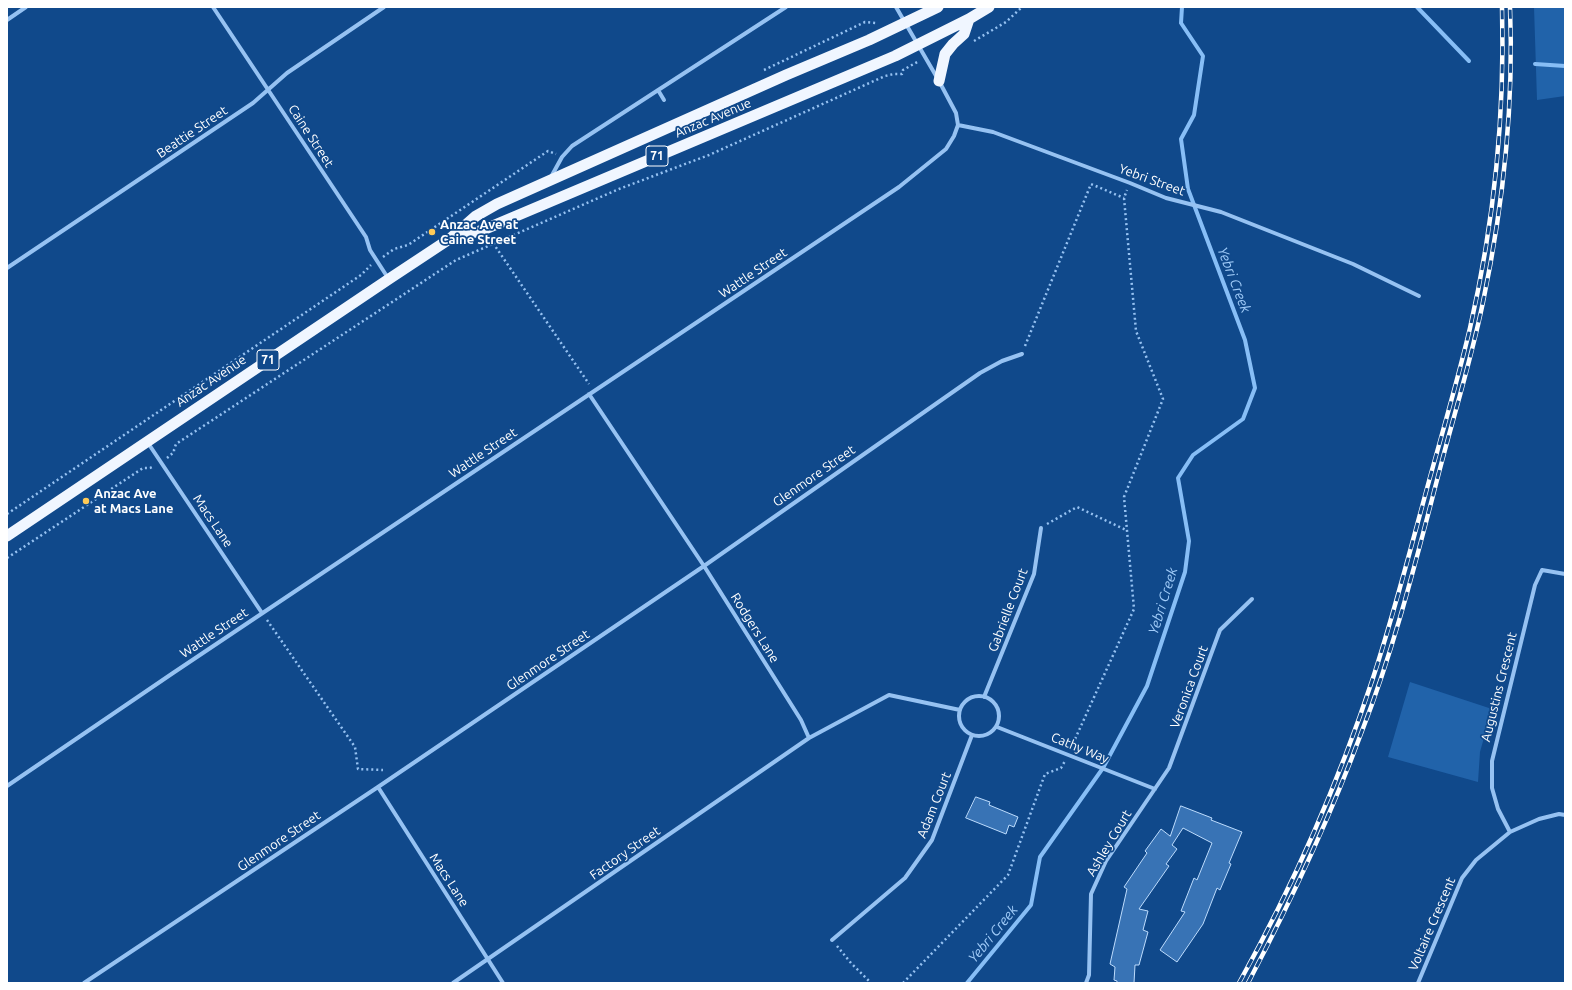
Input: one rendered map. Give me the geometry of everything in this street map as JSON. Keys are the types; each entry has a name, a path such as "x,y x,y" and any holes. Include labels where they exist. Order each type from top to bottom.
{"highway":[{"name":"Anzac Avenue","path":"7,536 389,278 451,238 476,216 497,204 786,75 870,40 938,7"},
{"name":"Anzac Avenue","path":"451,238 483,230 895,56 969,19 989,7"},
{"path":"938,81 945,54 952,44 964,34 969,19"}],"street":[{"path":"7,20 26,7"},
{"name":"Caine Street","path":"213,7 366,237 370,250 389,278"},
{"name":"Beattie Street","path":"7,268 253,103 287,73 384,7"},
{"path":"549,181 562,157 572,146 786,7"},
{"path":"896,7 916,45 956,113 958,125"},
{"path":"658,90 664,100"},
{"name":"Yebri Street","path":"958,125 993,132 1166,198 1221,212 1360,267 1419,296"},
{"name":"Wattle Street","path":"7,786 262,613 899,187 946,149 954,136 958,125"},
{"name":"Glenmore Street","path":"84,983 378,787 704,566 980,373 1002,361 1022,354"},
{"name":"Rodgers Lane","path":"589,394 704,566 800,720 809,738"},
{"name":"Macs Lane","path":"147,441 262,613"},
{"name":"Gabrielle Court","path":"984,697 1034,574 1041,528"},
{"name":"Augustins Crescent","path":"1510,832 1498,809 1492,788 1492,761 1535,586 1542,570 1565,574"},
{"name":"Veronica Court","path":"1155,789 1169,768 1220,630 1252,599"},
{"path":"809,738 889,695 960,710"},
{"path":"978,696 984,697 995,703 998,709 999,721 997,727 993,731 983,736 972,735 962,727 960,722 960,710 967,700 978,696"},
{"name":"Cathy Way","path":"997,727 1155,789"},
{"name":"Adam Court","path":"832,940 905,878 932,840 972,735"},
{"name":"Factory Street","path":"453,983 809,738"},
{"name":"Macs Lane","path":"378,787 504,983"},
{"name":"Ashley Court","path":"1086,983 1089,974 1091,894 1106,861 1155,789"},
{"name":"Voltaire Crescent","path":"1418,983 1462,878 1476,860 1510,832 1539,819 1559,814 1565,815"}],"path":[{"path":"973,41 1006,22 1022,7"},
{"path":"7,558 143,468 150,468 161,461 174,452 176,444 456,260 631,184 710,155 885,76 902,74 903,70 924,58"},
{"path":"383,257 394,249 408,246 548,151"},
{"path":"903,983 1008,875 1045,774 1061,768 1134,609 1124,497 1163,399 1136,331 1124,198 1130,183"},
{"path":"1022,354 1091,184 1124,198"},
{"path":"483,230 494,243 589,382 589,394"},
{"path":"7,514 361,275 370,266"},
{"path":"1041,528 1077,507 1127,530"},
{"path":"262,613 355,747 358,769 383,770"},
{"path":"832,940 851,963 871,983"}],"shaded area":[{"path":"1534,7 1565,7 1565,96 1537,100"},
{"path":"1410,682 1492,709 1480,752 1478,782 1388,757"}],"building":[{"path":"976,797 990,802 989,805 1018,817 1014,827 1009,825 1006,834 966,818"},
{"path":"1181,806 1242,832 1229,863 1231,864 1220,890 1217,888 1203,924 1177,962 1160,950 1185,912 1181,911 1194,878 1197,880 1212,843 1183,828 1172,845 1177,849 1166,864 1169,866 1139,909 1148,911 1143,930 1148,932 1139,965 1135,965 1134,983 1117,983 1117,981 1114,980 1115,967 1110,964 1127,889 1124,887 1147,853 1145,851 1161,829 1170,836"}],"waterway":[{"name":"Yebri Creek","path":"967,983 1031,905 1040,857 1103,768 1147,686 1185,572 1189,541 1178,478 1193,455 1243,419 1255,388 1245,340 1188,189 1181,139 1194,115 1203,56 1181,23 1182,7"},
{"path":"1417,7 1469,61"},
{"path":"1535,64 1565,66"}],"railway":[{"path":"1239,983 1296,872 1345,757 1381,654 1455,385 1470,328 1486,249 1496,169 1502,88 1502,7"},
{"path":"1248,983 1309,859 1337,796 1374,698 1396,631 1464,382 1490,266 1506,156 1511,44 1510,7"}],"place":[{"name":"Anzac Ave at Caine Street","path":"432,232"},
{"name":"Anzac Ave at Macs Lane","path":"86,501"}]}
